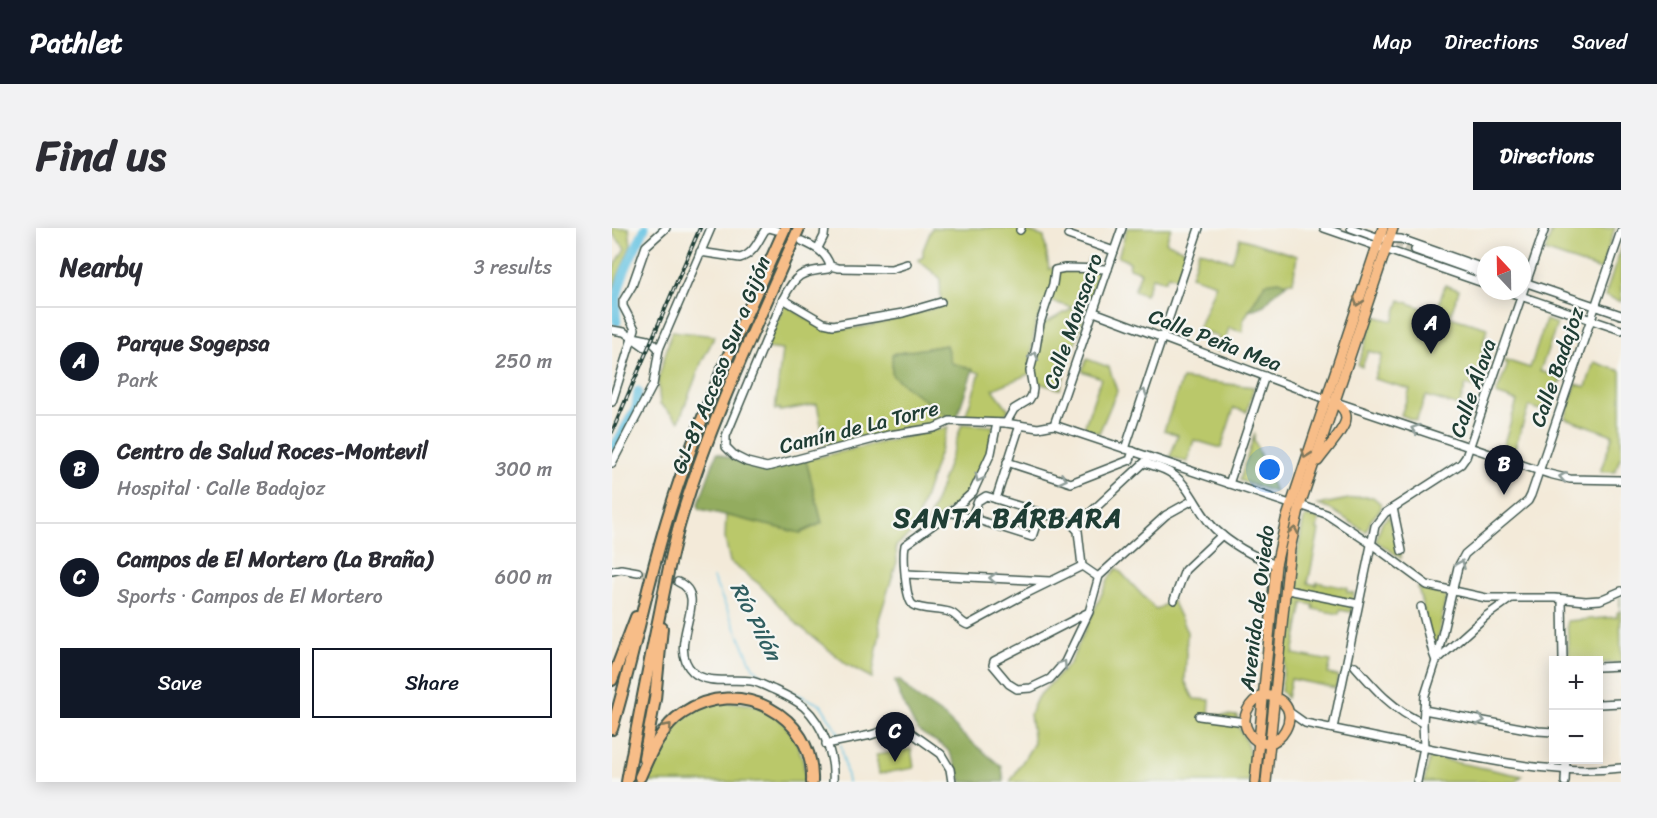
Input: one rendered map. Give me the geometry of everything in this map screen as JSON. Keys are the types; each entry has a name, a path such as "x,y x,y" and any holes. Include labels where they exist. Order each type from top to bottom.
{"highway":[{"name":"GJ-81 Acceso Sur a Gijón","path":"668,574 681,519 701,456 799,228"},
{"path":"612,729 670,509 688,456 780,229"},
{"path":"612,680 658,554"},
{"path":"640,780 655,699 668,574"},
{"path":"627,782 642,696 668,574"},
{"path":"640,780 660,736 682,713 706,701 740,698 768,706 794,729 802,740 809,758 812,782"}],"main road":[{"name":"Avenida de Oviedo","path":"1312,470 1330,400 1387,250 1393,228"},
{"name":"Avenida de Oviedo","path":"1273,738 1269,695 1265,680 1276,565 1330,400 1379,237"},
{"name":"Avenida de Oviedo","path":"1255,782 1295,505 1312,470 1344,425 1346,417 1345,412 1330,400"},
{"path":"1269,695 1284,704 1288,711 1287,730 1273,738 1259,742 1248,732 1245,722 1252,701 1269,695"},
{"path":"1266,782 1268,754 1273,738"}],"street":[{"path":"612,402 635,328 623,302 632,286 646,246 666,228"},
{"path":"612,463 653,385 652,346 711,228"},
{"path":"818,248 825,228"},
{"name":"Calle Monsacro","path":"1054,425 1122,228"},
{"path":"1007,462 1071,483 1130,460 1129,450 1162,338 1199,228"},
{"path":"1324,228 1401,239 1477,266"},
{"path":"1352,228 1379,237 1387,250 1477,279"},
{"name":"Calle Álava","path":"1531,264 1545,228"},
{"path":"700,252 740,258 746,256 765,230 780,229"},
{"name":"Calle Badajoz","path":"1417,782 1424,747 1423,723 1428,682 1436,661 1461,559 1528,501 1621,231"},
{"path":"1068,235 1114,251"},
{"path":"802,242 818,248 830,266 838,268 891,269 907,264"},
{"path":"1415,250 1477,274"},
{"name":"Camín de La Torre","path":"830,266 828,269 804,273 796,279 783,299 726,436 728,450 735,456 759,466 775,466 873,439 934,428 950,421 997,423"},
{"path":"1006,423 1014,409 1029,400 1032,395 1030,370 1055,270 1065,268 1108,269"},
{"path":"1531,284 1621,315"},
{"path":"783,299 824,323 834,325 903,313 941,302"},
{"path":"1531,299 1621,330"},
{"name":"Calle Álava","path":"1333,728 1370,543 1377,520 1461,464 1471,448 1521,300"},
{"name":"Calle Peña Mea","path":"1094,312 1330,400 1539,472 1570,478 1621,480"},
{"path":"612,330 624,332 652,346"},
{"path":"612,376 621,377"},
{"path":"1229,484 1265,376"},
{"path":"1082,566 964,625 951,612 912,605 909,597 904,545 951,512 973,492 991,453 997,423 1038,428 1054,425 1129,450 1173,474 1208,521 1222,535 1261,559 1276,565"},
{"path":"996,499 1020,425"},
{"path":"1146,460 1326,514 1427,585 1486,598 1600,600 1621,591"},
{"path":"1075,527 1146,460"},
{"path":"978,520 974,516 974,511 978,501 986,496 1070,522 1078,531 1082,566 1098,577"},
{"path":"1089,612 993,662 1014,688 1026,689 1040,686 1060,669 1089,612 1098,577 1166,515 1193,500"},
{"path":"1393,508 1402,552"},
{"path":"953,513 1032,537 1040,513"},
{"path":"1174,600 1185,570 1222,535"},
{"path":"612,571 621,568 638,572"},
{"path":"906,574 1052,581"},
{"path":"678,582 688,586 692,592 682,647 684,658 692,671 700,677 717,680 754,681 796,701 810,715 822,733 831,764 832,782"},
{"path":"1288,590 1358,604"},
{"path":"1421,607 1436,661 1486,616 1513,598"},
{"path":"1562,599 1563,656"},
{"path":"1355,666 1401,712 1423,723"},
{"path":"1603,667 1621,666"},
{"path":"1252,701 1265,680"},
{"path":"1603,704 1621,703"},
{"path":"1424,710 1549,732"},
{"path":"1288,711 1305,723"},
{"path":"1199,716 1245,722"},
{"path":"1287,730 1305,723 1519,766 1566,771 1621,768"},
{"path":"826,744 871,735 895,727 906,729 941,754 950,769 952,782"},
{"path":"1248,732 1253,744 1256,764"},
{"path":"1565,782 1566,764"}],"green space":[{"path":"612,228 629,228 631,245 612,291 612,271 625,248 612,233"},
{"path":"932,228 1018,228 1044,237 1049,269 1063,266 1086,267 1088,260 1101,267 1060,389 1034,382 1032,369 1043,324 1074,308 1046,300 1035,326 1029,374 993,389 1009,410 1000,419 965,417 980,373 951,363 946,345 893,354 892,375 949,418 935,424 825,445 817,404 775,410 782,350 765,348 785,304 816,324 832,329 863,327 941,306 940,278 918,260 923,257 923,250"},
{"path":"1127,228 1171,228 1166,242 1186,251 1177,278 1168,275 1165,281 1152,277 1145,295 1134,291 1141,272 1129,268 1130,262 1118,257"},
{"path":"1553,228 1615,228 1601,270 1545,251"},
{"path":"1240,238 1297,256 1293,282 1265,283 1243,321 1243,332 1229,328 1221,352 1215,350 1219,337 1198,329 1216,284 1191,276 1199,250 1232,261"},
{"path":"1621,248 1621,302 1605,296"},
{"path":"1279,281 1287,284 1264,305 1249,311 1265,283"},
{"path":"1445,285 1459,290 1450,317 1487,328 1481,352 1490,355 1480,389 1466,385 1459,406 1426,396 1416,421 1401,415 1410,389 1374,379 1382,355 1368,351 1362,367 1358,365 1374,316 1393,321 1400,300 1436,313"},
{"path":"1546,320 1557,324 1540,371 1563,379 1562,382 1559,382 1548,413 1529,406 1512,456 1501,453 1517,401 1496,394 1508,364 1504,362 1505,360 1530,368"},
{"path":"672,331 715,336 702,361 679,421 660,404 658,380"},
{"path":"946,345 951,363 973,369 957,417 949,418 892,375 892,354"},
{"path":"1087,359 1109,367 1117,391 1099,433 1084,428 1101,378 1082,371"},
{"path":"1594,362 1621,371 1621,455 1615,472 1600,472 1613,435 1565,418 1576,384 1586,387"},
{"path":"1182,379 1254,387 1247,412 1234,408 1221,448 1194,440 1187,462 1170,457 1178,435 1164,430"},
{"path":"962,424 993,426 989,453 966,495 935,521 928,523"},
{"path":"948,427 913,532 896,546 897,562 879,619 880,632 872,678 848,665 798,625 759,584 730,562 725,539 726,515 801,533 822,523 806,460"},
{"path":"1255,433 1254,440 1275,492 1240,479"},
{"path":"717,453 764,471 806,460 822,523 800,533 700,509 698,505"},
{"path":"1359,497 1373,497 1381,504 1381,509 1371,520 1366,532 1332,510 1318,505"},
{"path":"1306,516 1319,519 1317,530 1319,531 1308,583 1316,585 1317,582 1347,588 1347,592 1354,593 1351,612 1340,610 1339,614 1313,609 1314,605 1303,603 1293,654 1331,661 1328,674 1338,676 1336,688 1291,679 1287,698 1281,691 1296,561"},
{"path":"1389,516 1401,558 1376,541 1382,522"},
{"path":"1117,568 1156,610 1172,600 1187,632 1185,681 1194,699 1210,700 1209,714 1238,716 1236,723 1245,738 1249,751 1249,782 1010,782 1034,743 1030,714 1037,698 1070,663 1110,576"},
{"path":"1418,587 1446,596 1436,650 1432,646"},
{"path":"1620,596 1621,663 1603,663 1603,656 1569,656 1567,621 1617,617 1620,611"},
{"path":"895,680 900,681 915,696 945,717 1002,767 1004,782 962,782 953,759 946,749 916,727"},
{"path":"715,702 758,706 778,718 798,747 805,782 644,782 654,754 670,730 699,708"},
{"path":"911,749 914,768 879,774 876,755"},
{"path":"1430,757 1522,776 1515,782 1424,782"}],"waterway":[{"name":"Río Pilón","path":"617,322 616,309 620,285 645,228"},
{"name":"Río Pilón","path":"615,446 636,408 638,391"},
{"name":"Río Pilón","path":"713,578 753,667 766,680 821,705 839,734 840,740"},
{"name":"Río Pilón","path":"841,745 848,782"}],"tunnel":[{"path":"1389,236 1393,242 1415,250"},
{"path":"638,572 678,582"}],"railway":[{"path":"612,432 700,228"}],"place":[{"name":"Parque Sogepsa","path":"1431,354"},
{"name":"Centro de Salud Roces-Montevil","path":"1504,495"},
{"name":"Campos de El Mortero (La Braña)","path":"895,762"}],"district":[{"name":"SANTA BÁRBARA","path":"1008,518"}]}
